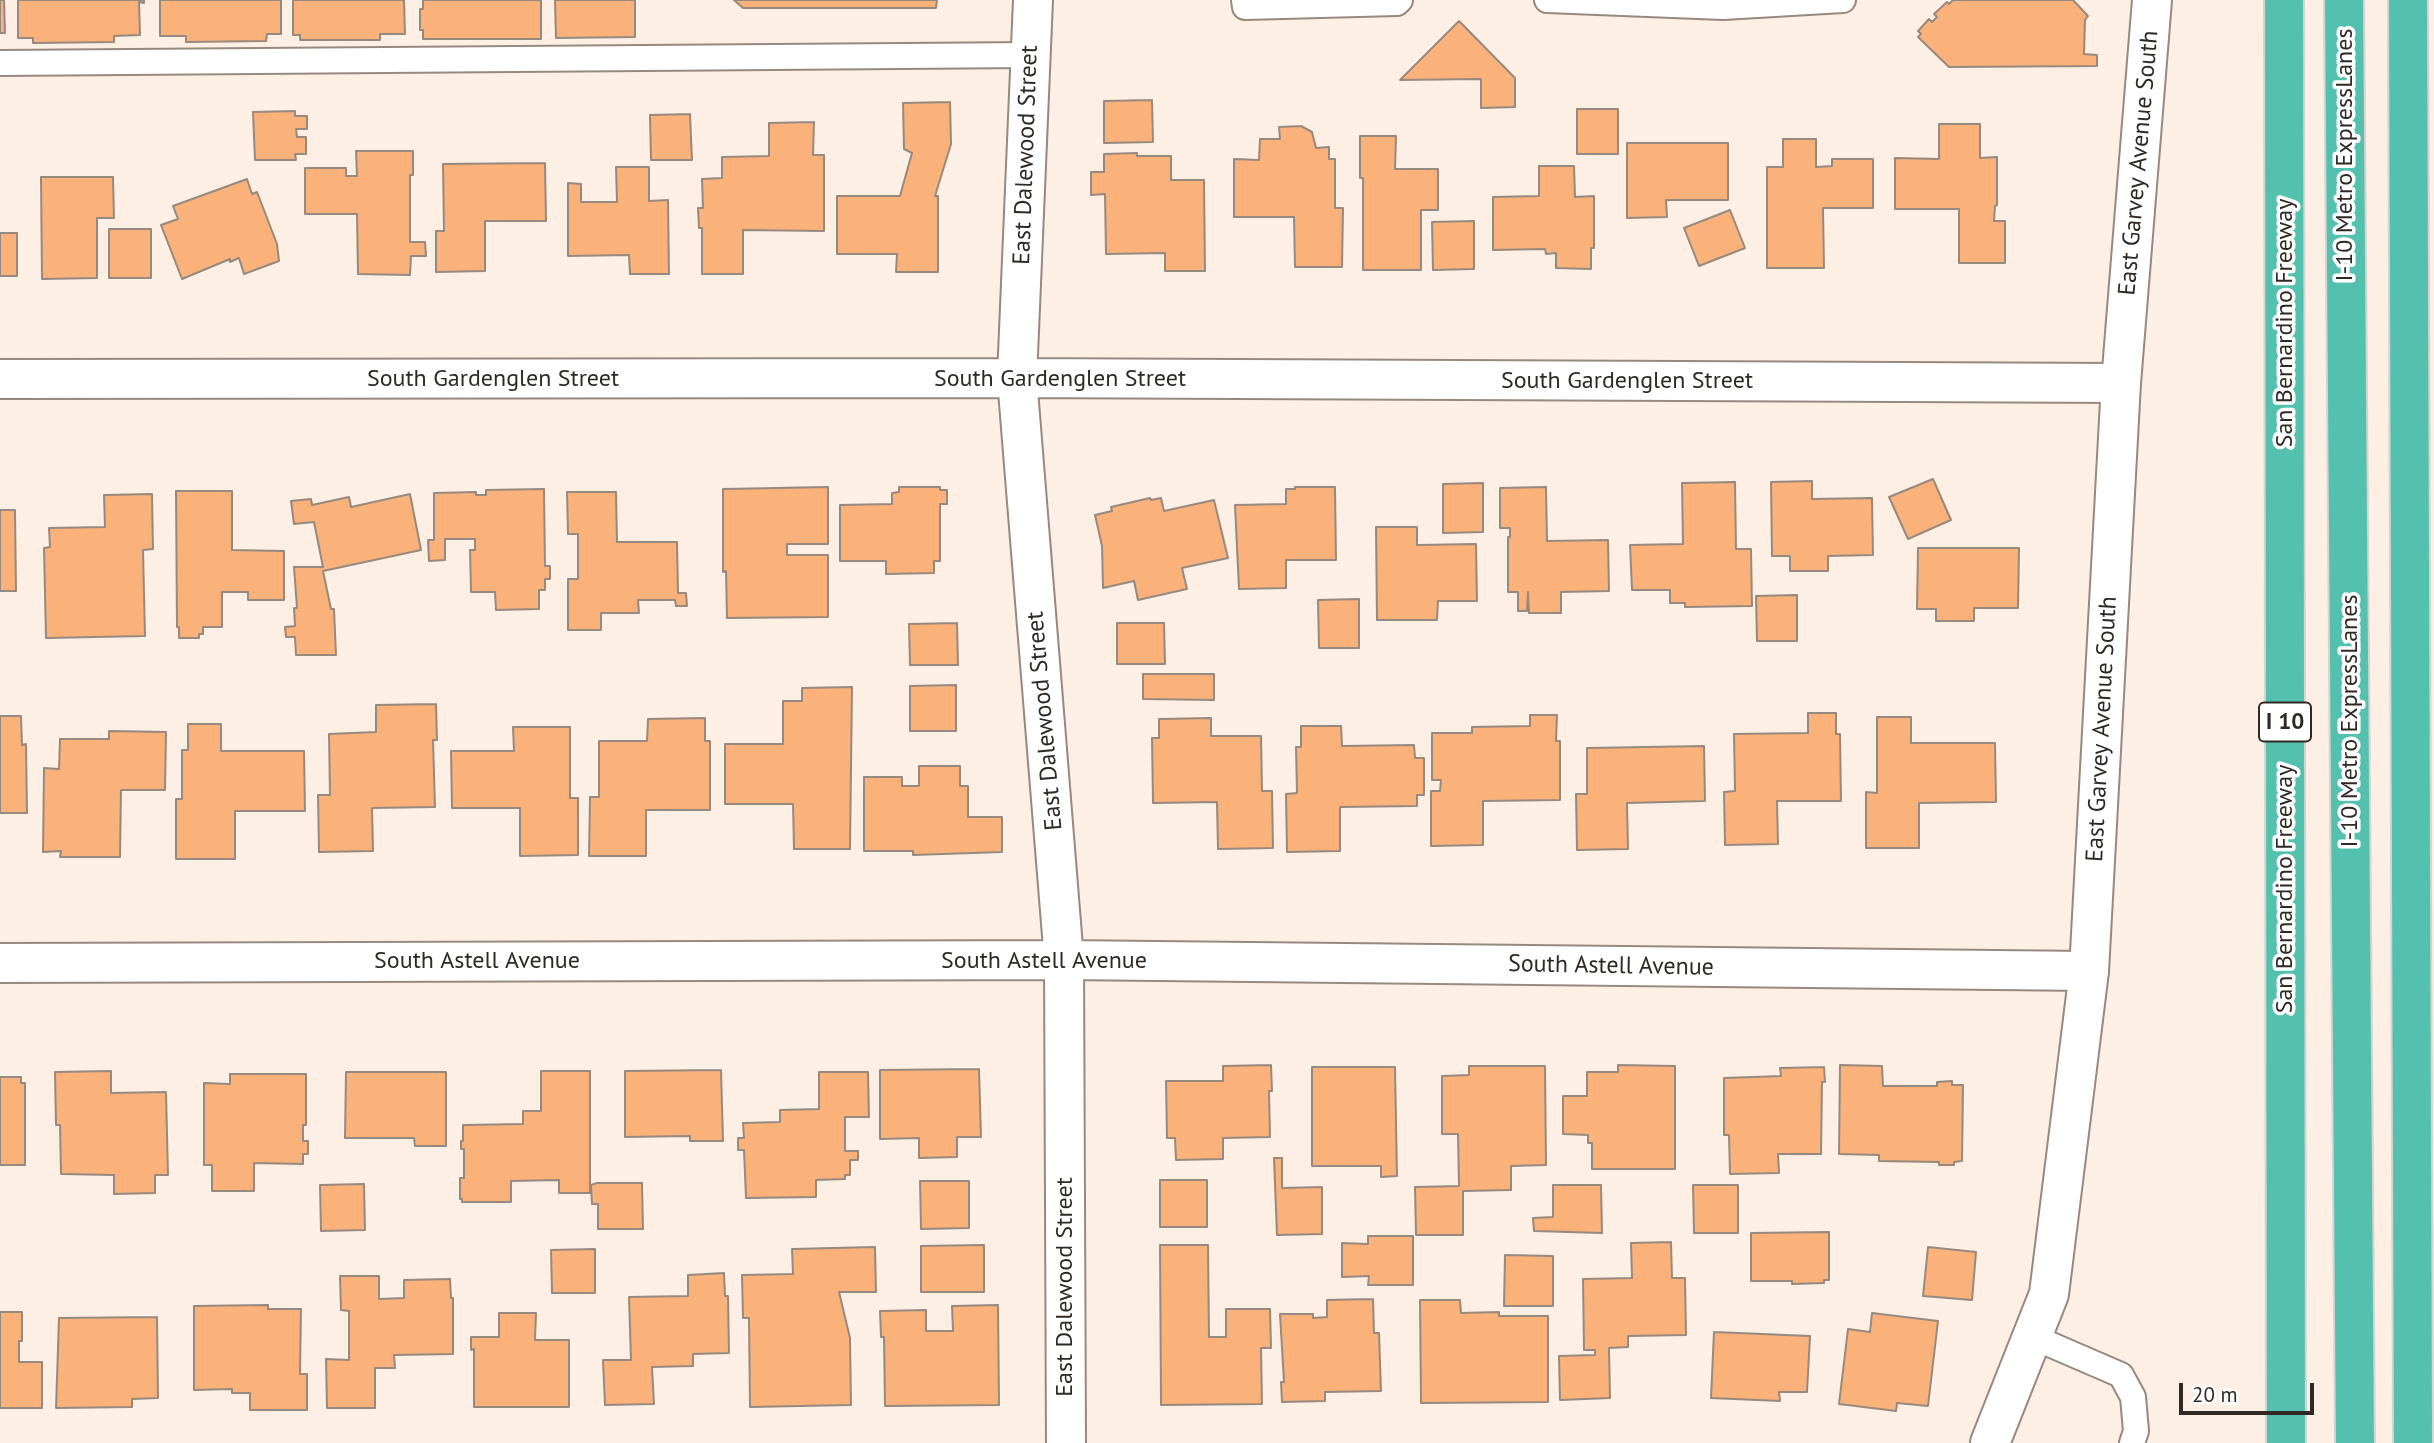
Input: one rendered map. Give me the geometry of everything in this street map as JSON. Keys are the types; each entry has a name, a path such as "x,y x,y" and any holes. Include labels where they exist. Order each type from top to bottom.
{"highway":[{"name":"San Bernardino Freeway","path":"2284,0 2286,1443"},
{"name":"I-10 Metro ExpressLanes","path":"2344,0 2355,1443"},
{"path":"2408,0 2413,1443"}],"street":[{"name":"East Dalewood Street","path":"1033,0 1017,378 1065,960 1066,1443"},
{"name":"East Garvey Avenue South","path":"1990,1443 2049,1294 2089,971 2121,383 2152,1"},
{"name":"South Gardenglen Street","path":"0,379 1017,378 2121,383"},
{"name":"South Astell Avenue","path":"0,962 1065,960 2089,971"}],"lane":[{"path":"1244,0 1245,7 1397,3 1400,0"},
{"path":"1547,0 1723,8 1843,0"},
{"path":"0,63 1031,55"},
{"path":"2033,1336 2121,1375 2133,1396 2136,1431 2132,1443"}],"building":[{"path":"0,0 4,0 5,33 0,33"},
{"path":"18,0 144,0 144,3 139,2 140,35 114,36 114,42 33,43 33,38 18,38"},
{"path":"160,0 281,0 281,34 267,34 266,41 186,42 186,36 160,36"},
{"path":"293,0 404,0 405,34 380,34 380,40 300,40 300,35 293,35"},
{"path":"423,0 541,0 541,39 423,39 420,9 423,9"},
{"path":"555,0 635,0 635,37 556,38"},
{"path":"734,0 937,0 936,8 743,8"},
{"path":"1953,0 2073,0 2088,16 2085,20 2084,54 2097,55 2097,66 1949,67 1918,37 1921,34 1918,31 1929,19 1932,22 1937,17 1934,14"},
{"path":"1459,21 1515,78 1515,107 1481,108 1481,79 1400,80"},
{"path":"1152,100 1153,142 1104,143 1104,101"},
{"path":"950,102 951,144 935,196 938,196 938,272 896,272 897,254 837,254 837,196 900,196 912,153 904,149 903,103"},
{"path":"1577,109 1618,109 1618,154 1577,154"},
{"path":"295,111 295,116 307,116 307,129 296,129 297,137 306,137 306,154 295,154 296,160 255,160 253,112"},
{"path":"690,114 692,160 651,160 650,115"},
{"path":"814,122 813,155 824,155 824,231 743,230 743,274 702,274 702,228 699,228 698,208 703,208 702,179 722,178 722,157 769,156 769,123"},
{"path":"1939,124 1980,124 1980,158 1997,157 1997,205 1994,221 2005,221 2005,263 1959,263 1959,209 1895,209 1895,158 1939,159"},
{"path":"1301,126 1312,132 1316,148 1329,147 1329,159 1335,159 1335,208 1343,208 1342,267 1295,267 1294,217 1234,217 1234,159 1259,160 1260,139 1280,139 1279,127"},
{"path":"1360,136 1396,136 1395,169 1438,169 1438,210 1421,210 1421,270 1363,270"},
{"path":"1783,139 1816,139 1816,167 1832,166 1832,159 1873,159 1873,208 1823,208 1824,268 1767,268 1767,167 1783,167"},
{"path":"1627,143 1728,143 1728,200 1666,200 1667,217 1627,218"},
{"path":"356,151 413,151 413,175 410,175 410,242 425,242 426,256 411,256 410,275 358,274 357,214 305,214 305,168 346,168 346,176 357,176"},
{"path":"1137,153 1137,156 1171,156 1171,180 1204,180 1205,271 1165,271 1165,253 1106,254 1105,194 1091,195 1091,172 1104,172 1104,154"},
{"path":"545,163 546,221 485,221 485,271 436,272 436,231 444,231 443,164"},
{"path":"1539,166 1574,166 1575,197 1594,196 1594,248 1591,248 1591,269 1556,268 1556,253 1546,254 1545,249 1493,250 1493,197 1539,196"},
{"path":"616,167 649,167 649,201 668,200 669,274 630,274 629,255 568,256 568,183 581,184 581,202 617,202"},
{"path":"41,177 113,177 114,218 97,218 97,278 42,279"},
{"path":"247,179 252,194 257,192 277,244 279,261 244,274 239,258 230,262 230,259 182,279 161,225 178,219 173,206"},
{"path":"1730,210 1745,248 1699,266 1684,228"},
{"path":"1474,221 1474,269 1433,270 1432,222"},
{"path":"109,229 151,229 151,278 109,278"},
{"path":"0,233 17,233 17,276 0,276"},
{"path":"1933,479 1951,520 1908,539 1889,497"},
{"path":"1812,481 1812,499 1872,498 1873,555 1828,556 1828,571 1790,571 1790,556 1772,556 1771,482"},
{"path":"1735,482 1736,549 1751,549 1752,606 1685,607 1685,603 1670,603 1670,590 1632,590 1630,545 1683,544 1682,483"},
{"path":"1483,483 1483,532 1443,533 1443,484"},
{"path":"828,487 828,544 787,544 787,555 828,555 828,617 727,618 726,571 723,572 723,489"},
{"path":"899,487 940,487 940,490 947,490 947,504 940,504 940,561 934,561 934,573 886,574 886,561 840,561 840,505 892,504 892,493 899,492"},
{"path":"1335,487 1336,560 1286,560 1286,588 1239,589 1235,505 1286,504 1286,489"},
{"path":"1546,487 1547,541 1608,540 1609,591 1561,592 1561,613 1529,613 1528,592 1527,611 1518,611 1518,592 1508,592 1510,528 1500,528 1500,488"},
{"path":"544,489 545,566 550,566 550,579 545,579 545,590 539,590 539,609 496,610 495,592 471,592 470,550 475,550 475,539 445,539 445,560 429,561 428,540 434,540 434,493 476,492 476,495 486,495 486,490"},
{"path":"176,491 232,491 232,550 284,551 284,600 248,600 248,592 222,592 222,627 203,627 203,634 199,634 199,638 179,638"},
{"path":"567,492 616,492 617,542 677,542 678,593 686,593 687,606 676,606 675,600 638,600 639,613 601,613 601,630 568,630 568,579 578,579 578,534 568,534"},
{"path":"152,494 153,549 143,550 145,636 46,638 44,548 50,547 49,528 105,527 104,495"},
{"path":"410,494 421,550 323,571 331,609 334,609 336,655 296,655 295,637 286,637 285,627 295,626 294,608 297,608 294,567 323,567 314,522 294,524 291,501 311,499 312,505 349,497 351,507"},
{"path":"1161,498 1164,511 1214,500 1228,558 1182,568 1187,589 1138,600 1134,581 1103,588 1102,546 1095,515 1112,511 1111,507"},
{"path":"0,510 15,510 16,591 0,591"},
{"path":"1376,527 1417,527 1417,545 1476,544 1477,601 1438,601 1437,620 1377,620"},
{"path":"1918,548 2019,548 2018,608 1974,608 1974,621 1936,621 1936,609 1917,609"},
{"path":"1797,595 1797,641 1757,641 1756,596"},
{"path":"1359,599 1359,648 1319,648 1318,600"},
{"path":"957,623 958,665 910,665 909,624"},
{"path":"1117,623 1164,623 1165,664 1117,664"},
{"path":"1143,674 1214,674 1214,700 1143,699"},
{"path":"956,685 956,731 910,731 910,686"},
{"path":"852,687 850,849 794,849 793,804 725,804 725,744 783,744 783,701 802,701 802,688"},
{"path":"436,704 437,740 433,740 435,807 372,808 373,851 319,852 318,795 330,795 329,734 376,732 376,705"},
{"path":"1808,713 1836,713 1836,734 1840,734 1841,801 1777,801 1778,844 1725,845 1724,792 1735,791 1734,734 1808,733"},
{"path":"1530,715 1557,715 1560,800 1483,801 1483,845 1431,846 1431,791 1440,791 1441,780 1432,780 1432,733 1472,733 1472,727 1530,726"},
{"path":"0,716 21,716 22,745 26,744 27,813 0,813"},
{"path":"1877,717 1911,717 1911,743 1995,743 1996,802 1919,803 1919,848 1866,848 1866,792 1877,793"},
{"path":"705,718 705,741 710,741 710,810 646,810 646,856 589,856 590,797 599,797 599,741 647,741 648,719"},
{"path":"1211,718 1211,736 1261,736 1262,791 1272,791 1273,848 1218,849 1217,802 1153,803 1152,738 1159,738 1159,719"},
{"path":"188,724 221,724 221,751 304,751 305,811 235,811 235,859 176,859 176,799 182,799 182,750 188,750"},
{"path":"1301,726 1341,726 1342,746 1414,745 1415,758 1424,758 1424,795 1417,795 1417,806 1340,807 1340,851 1287,852 1286,794 1297,793 1296,747 1301,747"},
{"path":"513,727 570,727 570,798 578,798 578,855 520,856 520,808 452,808 451,751 514,751"},
{"path":"109,731 166,732 165,790 121,790 120,857 60,857 61,851 43,852 44,768 59,769 60,739 109,739"},
{"path":"1704,746 1705,801 1627,803 1628,849 1577,850 1576,794 1587,794 1587,748"},
{"path":"919,766 960,766 960,786 968,786 968,817 1002,817 1002,852 913,855 913,851 864,851 864,777 902,777 902,786 919,786"},
{"path":"1271,1065 1270,1137 1223,1138 1223,1159 1176,1160 1175,1138 1167,1138 1166,1081 1223,1081 1223,1066"},
{"path":"1618,1065 1675,1066 1675,1169 1592,1169 1592,1143 1588,1143 1588,1135 1563,1134 1563,1096 1587,1096 1587,1072 1618,1072"},
{"path":"1840,1065 1882,1066 1883,1086 1937,1086 1937,1082 1952,1081 1952,1085 1963,1085 1962,1161 1954,1162 1954,1165 1939,1165 1939,1162 1879,1161 1879,1155 1839,1154"},
{"path":"1469,1066 1545,1066 1546,1165 1511,1166 1511,1190 1463,1191 1463,1235 1416,1235 1415,1187 1459,1186 1458,1134 1442,1134 1442,1076 1469,1075"},
{"path":"1312,1067 1395,1067 1397,1176 1381,1177 1381,1166 1312,1166"},
{"path":"1824,1067 1821,1154 1778,1154 1779,1173 1730,1174 1729,1135 1724,1135 1724,1078 1781,1076 1780,1068"},
{"path":"979,1069 981,1137 957,1137 957,1157 919,1158 919,1138 880,1139 880,1070"},
{"path":"721,1070 723,1141 690,1141 690,1136 625,1137 625,1071"},
{"path":"111,1071 111,1093 166,1092 168,1175 155,1175 155,1193 114,1194 114,1175 61,1174 60,1125 56,1125 55,1072"},
{"path":"541,1071 590,1071 590,1193 559,1193 559,1180 511,1181 511,1202 462,1202 460,1178 464,1178 464,1149 461,1149 463,1125 523,1124 523,1111 541,1111"},
{"path":"346,1072 446,1072 446,1146 415,1146 414,1138 345,1138"},
{"path":"819,1072 868,1072 869,1117 845,1117 845,1151 858,1151 858,1160 850,1160 850,1175 845,1175 845,1179 816,1180 816,1197 746,1198 744,1150 738,1150 738,1138 744,1138 743,1123 780,1122 780,1110 819,1109"},
{"path":"230,1074 306,1074 306,1125 303,1125 303,1141 308,1141 308,1154 303,1154 303,1164 254,1163 254,1191 212,1191 212,1165 204,1165 204,1083 230,1084"},
{"path":"0,1077 21,1077 21,1083 25,1083 25,1165 0,1165"},
{"path":"1274,1158 1282,1158 1282,1188 1322,1187 1322,1234 1277,1235"},
{"path":"1160,1180 1207,1180 1207,1227 1160,1227"},
{"path":"920,1181 969,1181 969,1228 921,1229"},
{"path":"642,1183 643,1229 598,1229 598,1204 592,1204 591,1185"},
{"path":"364,1184 365,1230 321,1231 320,1185"},
{"path":"1553,1185 1601,1185 1602,1233 1534,1231 1533,1218 1553,1217"},
{"path":"1693,1185 1738,1185 1738,1233 1694,1233"},
{"path":"1829,1232 1829,1280 1824,1280 1824,1283 1792,1284 1792,1281 1751,1281 1751,1233"},
{"path":"1368,1236 1413,1236 1413,1285 1368,1285 1369,1276 1342,1277 1342,1243 1368,1244"},
{"path":"1671,1242 1672,1278 1685,1278 1686,1335 1628,1336 1628,1347 1609,1348 1610,1398 1560,1400 1559,1356 1595,1355 1595,1350 1584,1350 1583,1279 1632,1278 1631,1243"},
{"path":"984,1245 984,1292 921,1292 921,1246"},
{"path":"1160,1245 1208,1245 1209,1337 1226,1337 1226,1309 1270,1309 1271,1348 1261,1348 1262,1404 1161,1405"},
{"path":"875,1247 876,1292 839,1292 850,1338 851,1405 750,1407 749,1318 743,1318 742,1275 793,1274 792,1249"},
{"path":"1928,1247 1976,1252 1972,1300 1923,1296"},
{"path":"595,1249 595,1293 552,1293 551,1250"},
{"path":"1505,1255 1553,1256 1553,1306 1504,1306"},
{"path":"724,1273 725,1296 728,1296 729,1353 693,1354 693,1366 652,1367 654,1404 605,1405 603,1360 631,1360 629,1297 688,1296 688,1275"},
{"path":"340,1276 379,1276 379,1299 404,1298 404,1280 450,1279 453,1298 453,1354 394,1355 395,1368 375,1368 375,1408 327,1408 326,1359 349,1360 349,1311 341,1310"},
{"path":"1373,1299 1374,1333 1379,1333 1381,1391 1325,1392 1325,1401 1282,1402 1281,1382 1284,1382 1280,1314 1313,1314 1313,1318 1327,1317 1327,1300"},
{"path":"1420,1300 1460,1300 1461,1313 1499,1312 1499,1316 1548,1316 1548,1402 1421,1403"},
{"path":"268,1305 268,1309 301,1309 300,1374 307,1374 307,1410 250,1410 250,1393 232,1393 232,1389 194,1390 194,1306"},
{"path":"998,1305 999,1405 885,1406 884,1337 881,1337 880,1311 926,1310 926,1331 953,1331 952,1306"},
{"path":"0,1312 22,1312 19,1362 42,1362 42,1408 0,1408"},
{"path":"499,1313 536,1313 535,1340 569,1340 569,1407 474,1407 474,1349 471,1350 471,1337 499,1337"},
{"path":"1872,1313 1938,1321 1928,1406 1897,1403 1896,1411 1839,1404 1848,1329 1870,1332"},
{"path":"157,1317 158,1398 132,1399 132,1407 56,1408 59,1318"},
{"path":"1714,1332 1810,1336 1807,1392 1779,1392 1780,1401 1711,1398"}]}
